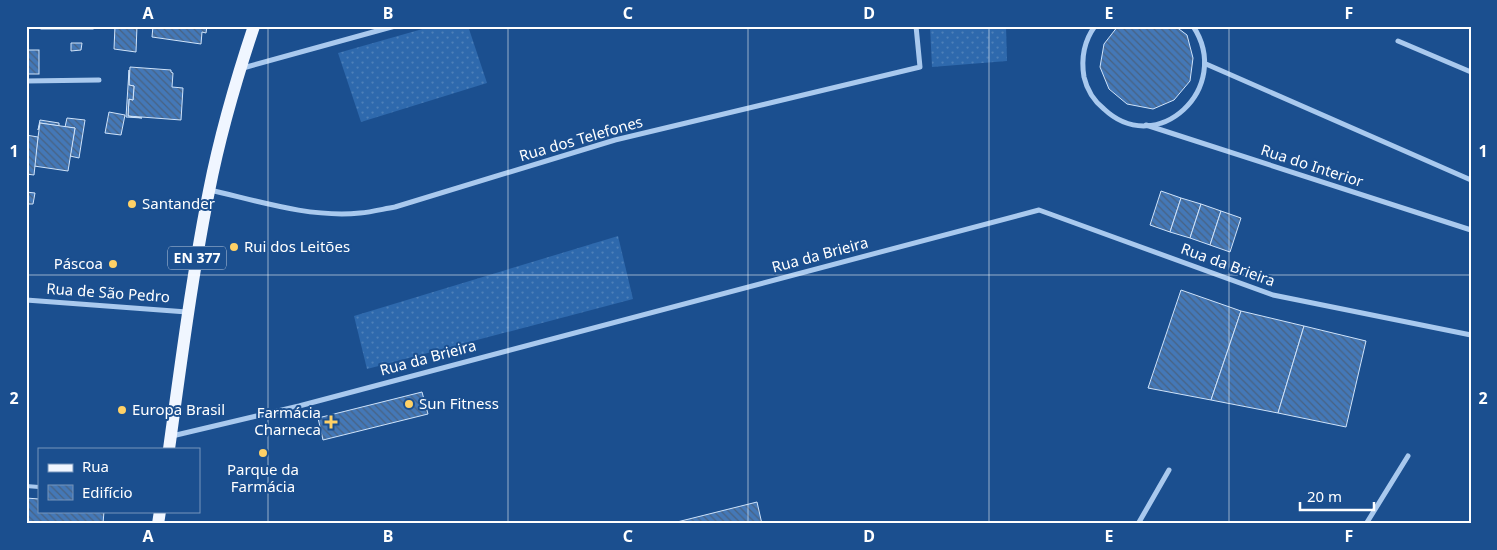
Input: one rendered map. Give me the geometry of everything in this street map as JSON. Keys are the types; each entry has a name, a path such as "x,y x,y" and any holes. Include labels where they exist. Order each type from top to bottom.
{"main road":[{"name":"EN 377","path":"169,442 188,312 209,190 240,69 254,26"}],"street":[{"path":"240,69 395,26"},
{"name":"Rua dos Telefones","path":"209,190 301,210 329,213 359,214 395,207 615,140 920,67 916,26"},
{"name":"Rua do Interior","path":"1095,26 1085,46 1082,65 1086,84 1095,101 1109,114 1127,123 1146,125 1471,230"},
{"name":"Rua do Interior","path":"1146,125 1165,122 1182,112 1194,99 1203,83 1206,64 1203,45 1193,26"},
{"path":"1398,41 1471,72"},
{"path":"1206,64 1471,180"},
{"path":"26,81 99,80"},
{"name":"Rua da Brieira","path":"169,442 318,400 1039,210 1273,295 1471,335"},
{"name":"Rua de São Pedro","path":"26,300 188,312"},
{"path":"1366,524 1408,456"},
{"path":"1138,524 1170,470"}],"shaded area":[{"path":"433,26 468,26 487,83 361,122 338,53"},
{"path":"930,26 1006,26 1007,61 932,67"},
{"path":"618,236 633,299 367,369 354,316"}],"building":[{"path":"41,26 93,26 93,29 41,29"},
{"path":"115,26 137,26 136,52 114,49"},
{"path":"153,26 207,26 206,33 202,32 201,44 152,37"},
{"path":"1118,26 1175,26 1187,35 1193,58 1190,81 1174,100 1153,109 1127,104 1109,89 1100,67 1104,44"},
{"path":"71,43 82,43 81,50 71,51"},
{"path":"26,50 39,50 39,74 26,74"},
{"path":"130,67 171,70 173,73 172,87 183,88 181,120 128,116 129,99 133,100 134,86 129,85"},
{"path":"129,70 129,85 134,86 133,100 129,99 128,116 142,118 126,117"},
{"path":"109,112 125,115 121,135 105,133"},
{"path":"67,118 85,120 79,158 70,156 75,128 65,127"},
{"path":"40,120 59,123 59,126 40,123 38,130"},
{"path":"40,123 75,128 68,171 34,166"},
{"path":"26,135 38,137 34,175 26,174"},
{"path":"1161,191 1181,198 1170,232 1150,225"},
{"path":"26,192 35,193 33,204 26,204"},
{"path":"1181,198 1201,204 1190,238 1170,232"},
{"path":"1201,204 1221,211 1210,245 1190,238"},
{"path":"1221,211 1241,218 1230,252 1210,245"},
{"path":"1181,290 1241,311 1211,400 1148,388"},
{"path":"1241,311 1304,326 1278,413 1211,400"},
{"path":"1304,326 1366,341 1346,427 1278,413"},
{"path":"422,392 428,414 323,440 318,418"},
{"path":"26,498 38,499 38,512 104,512 103,524 26,524"},
{"path":"757,502 762,524 669,524"}],"place":[{"name":"Santander","path":"132,204"},
{"name":"Rui dos Leitões","path":"234,247"},
{"name":"Páscoa","path":"113,264"},
{"name":"Sun Fitness","path":"409,404"},
{"name":"Europa Brasil","path":"122,410"},
{"name":"Farmácia Charneca","path":"331,422"},
{"name":"Parque da Farmácia","path":"263,453"}]}
